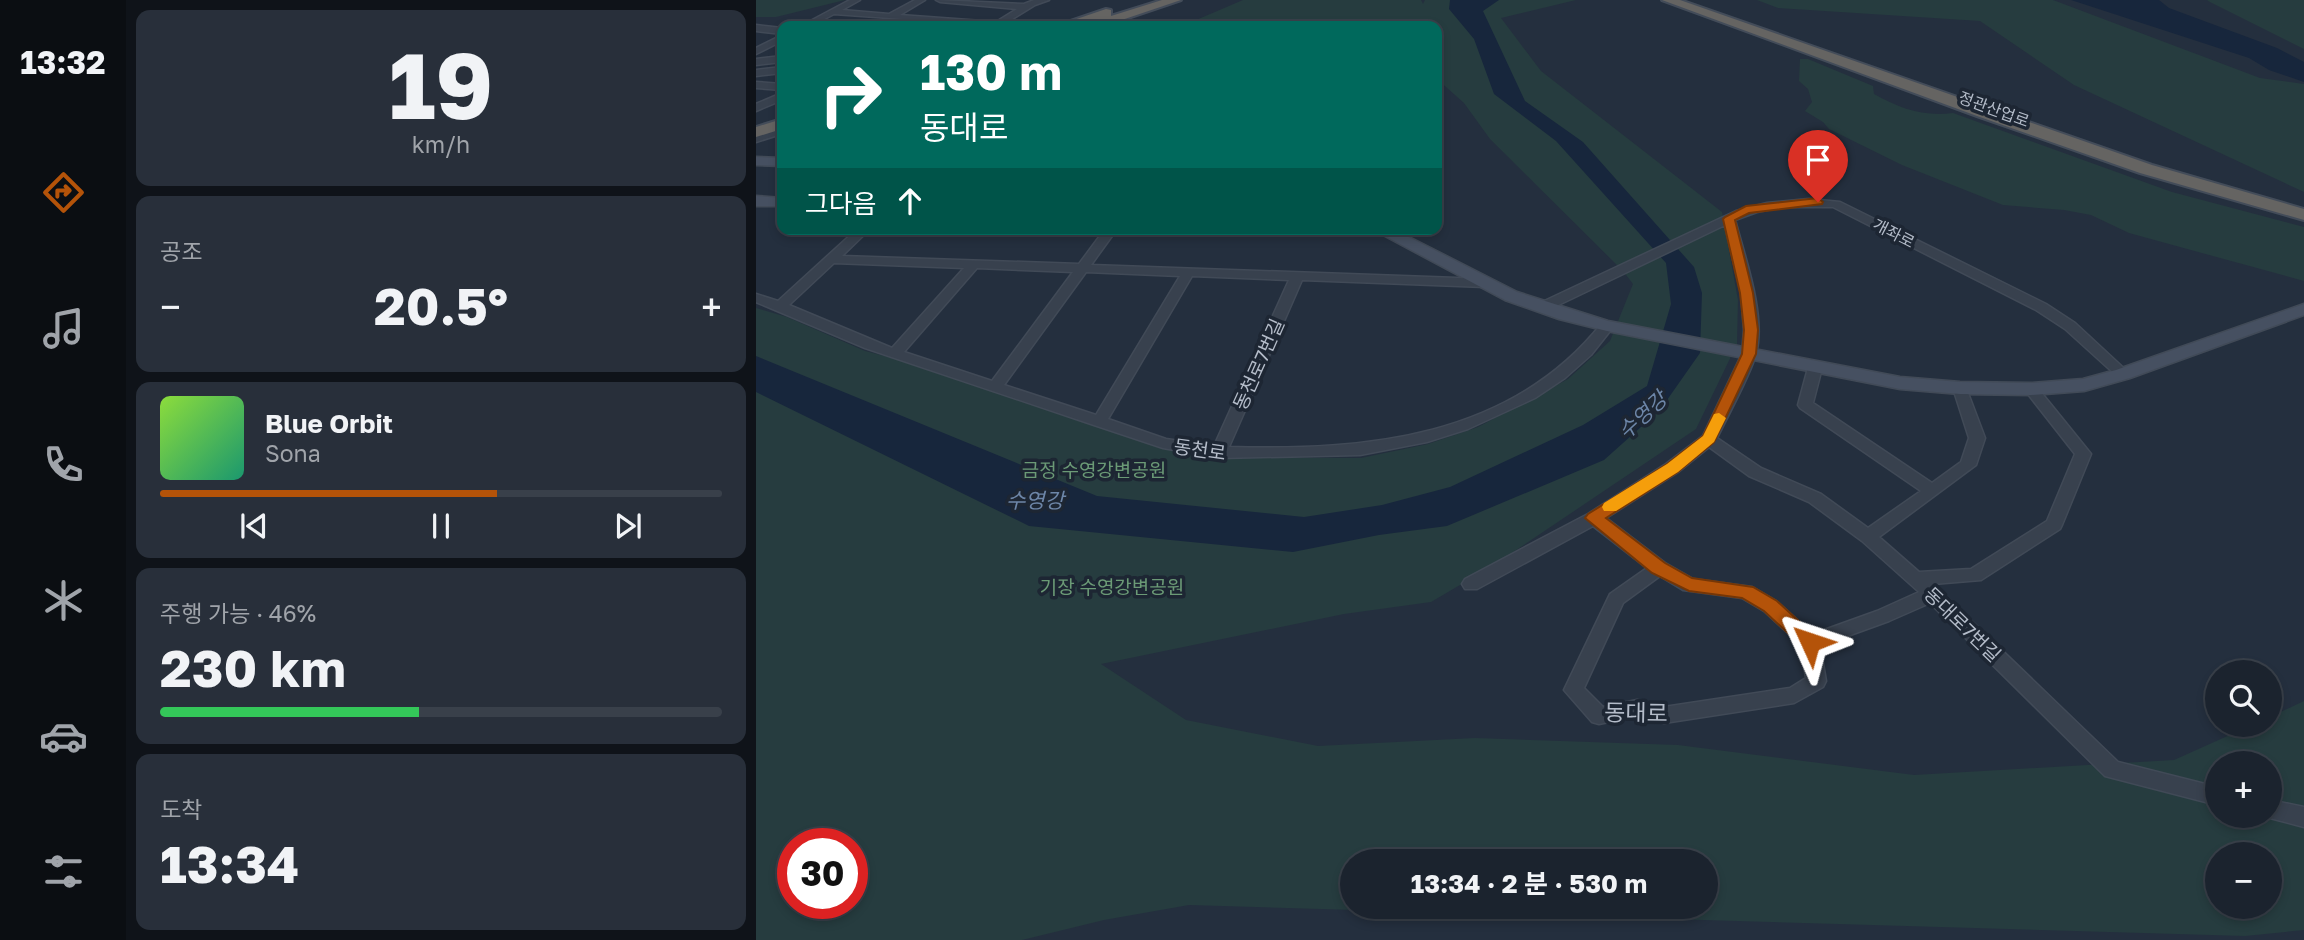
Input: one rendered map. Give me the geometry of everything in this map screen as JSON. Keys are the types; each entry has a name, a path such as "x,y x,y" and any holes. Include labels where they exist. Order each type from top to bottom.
{"highway":[{"path":"1079,21 1146,0"},
{"path":"1107,21 1175,0"},
{"path":"1668,0 1704,10"},
{"path":"1687,0 1704,10"},
{"name":"정관산업로","path":"1704,10 2208,189 2304,212"},
{"path":"756,114 777,108"},
{"path":"756,120 777,114"},
{"path":"756,126 777,126"},
{"path":"756,132 777,127"}],"main road":[{"path":"756,161 777,162"},
{"path":"756,201 777,202"},
{"path":"1392,235 1485,283 1543,307 1610,326 1815,368 1900,383 1960,388 2031,389 2084,385 2123,374 2304,309"}],"street":[{"path":"815,21 856,0"},
{"path":"891,16 921,0"},
{"path":"940,0 1027,6"},
{"path":"1004,21 1027,6 1045,0"},
{"path":"920,18 950,1"},
{"path":"834,12 949,21"},
{"path":"756,28 777,30"},
{"path":"756,51 777,40"},
{"path":"756,62 777,60"},
{"path":"756,73 777,71"},
{"path":"756,108 777,98"},
{"path":"756,139 777,132"},
{"name":"개좌로","path":"1543,307 1746,210 1818,202 1836,204 2041,307 2070,326 2123,374"},
{"path":"1471,584 1594,518 1672,468 1709,439 1751,330 1747,293 1725,222"},
{"path":"780,306 858,235"},
{"path":"996,385 1107,235"},
{"path":"832,259 1485,283"},
{"path":"895,353 974,264"},
{"path":"1099,422 1188,272"},
{"name":"동천로7번길","path":"1219,453 1297,276"},
{"name":"동천로","path":"756,298 895,353 1099,422 1183,448 1219,453 1358,450 1413,441 1450,431 1506,406 1548,383 1595,344 1610,326"},
{"path":"1815,368 1805,405 1933,491"},
{"path":"1868,537 1968,465 1977,438 1960,388"},
{"path":"1915,579 1975,575 2054,525 2083,454 2031,389"},
{"name":"동대로7번길","path":"1709,439 1755,472 1815,498 1868,537 1933,594 2112,770 2205,793"},
{"path":"1594,518 1659,568 1689,584 1746,592 1770,606 1810,642 1884,616 1933,594"},
{"name":"동대로","path":"1659,568 1616,599 1574,690 1599,716 1637,708 1664,715 1794,695 1816,681 1810,642"},
{"path":"2282,812 2304,817"}],"green space":[{"path":"756,0 845,0 776,17 756,17"},
{"path":"1243,0 1421,0 1423,4 1425,0 1576,0 1501,18 1541,71 1722,212 1738,300 1737,344 1696,429 1494,565 1431,602 1344,614 1101,664 1186,720 1318,746 1475,738 1678,745 1914,775 2174,760 2225,737 2282,737 2282,711 2304,701 2304,930 2245,936 1666,919 1718,919 1718,849 1340,849 1340,909 1189,905 1104,920 1022,940 756,940 756,308 787,317 865,351 908,362 1163,447 1208,457 1361,458 1428,444 1478,427 1568,379 1610,341 1633,284 1490,139 1464,103 1442,83 1442,21 1194,21"},
{"path":"1757,0 2053,0 2260,78 2304,84 2304,192 2074,85 1980,21 1778,8"},
{"path":"2207,0 2304,0 2304,49 2210,2"},
{"path":"1800,59 1808,59 1873,86 1874,94 1902,107 1932,114 1953,113 2172,192 2304,227 2304,281 2129,233 2091,215 2003,205 1902,165 1829,129 1805,111 1812,102 1808,89 1799,81"}],"water":[{"name":"수영강","path":"1450,0 1499,0 1483,11 1525,101 1583,142 1694,267 1702,293 1700,353 1660,410 1604,460 1447,526 1379,535 1293,552 1029,526 756,392 756,356 1097,496 1304,517 1382,505 1450,487 1583,425 1647,386 1671,304 1666,263 1556,141 1494,94 1474,39 1449,9"},
{"path":"2071,0 2159,0 2169,8 2277,48 2304,62 2304,82 2269,70 2249,58"}],"slow traffic":[{"path":"1610,507 1672,468 1709,439 1719,418"}],"route":[{"path":"1810,642 1770,606 1746,592 1689,584 1659,568 1594,518 1672,468 1709,439 1749,354 1751,330 1747,293 1729,219 1746,210 1818,202"}],"park label":[{"name":"금정 수영강변공원","path":"1094,469"},
{"name":"기장 수영강변공원","path":"1112,586"}]}
